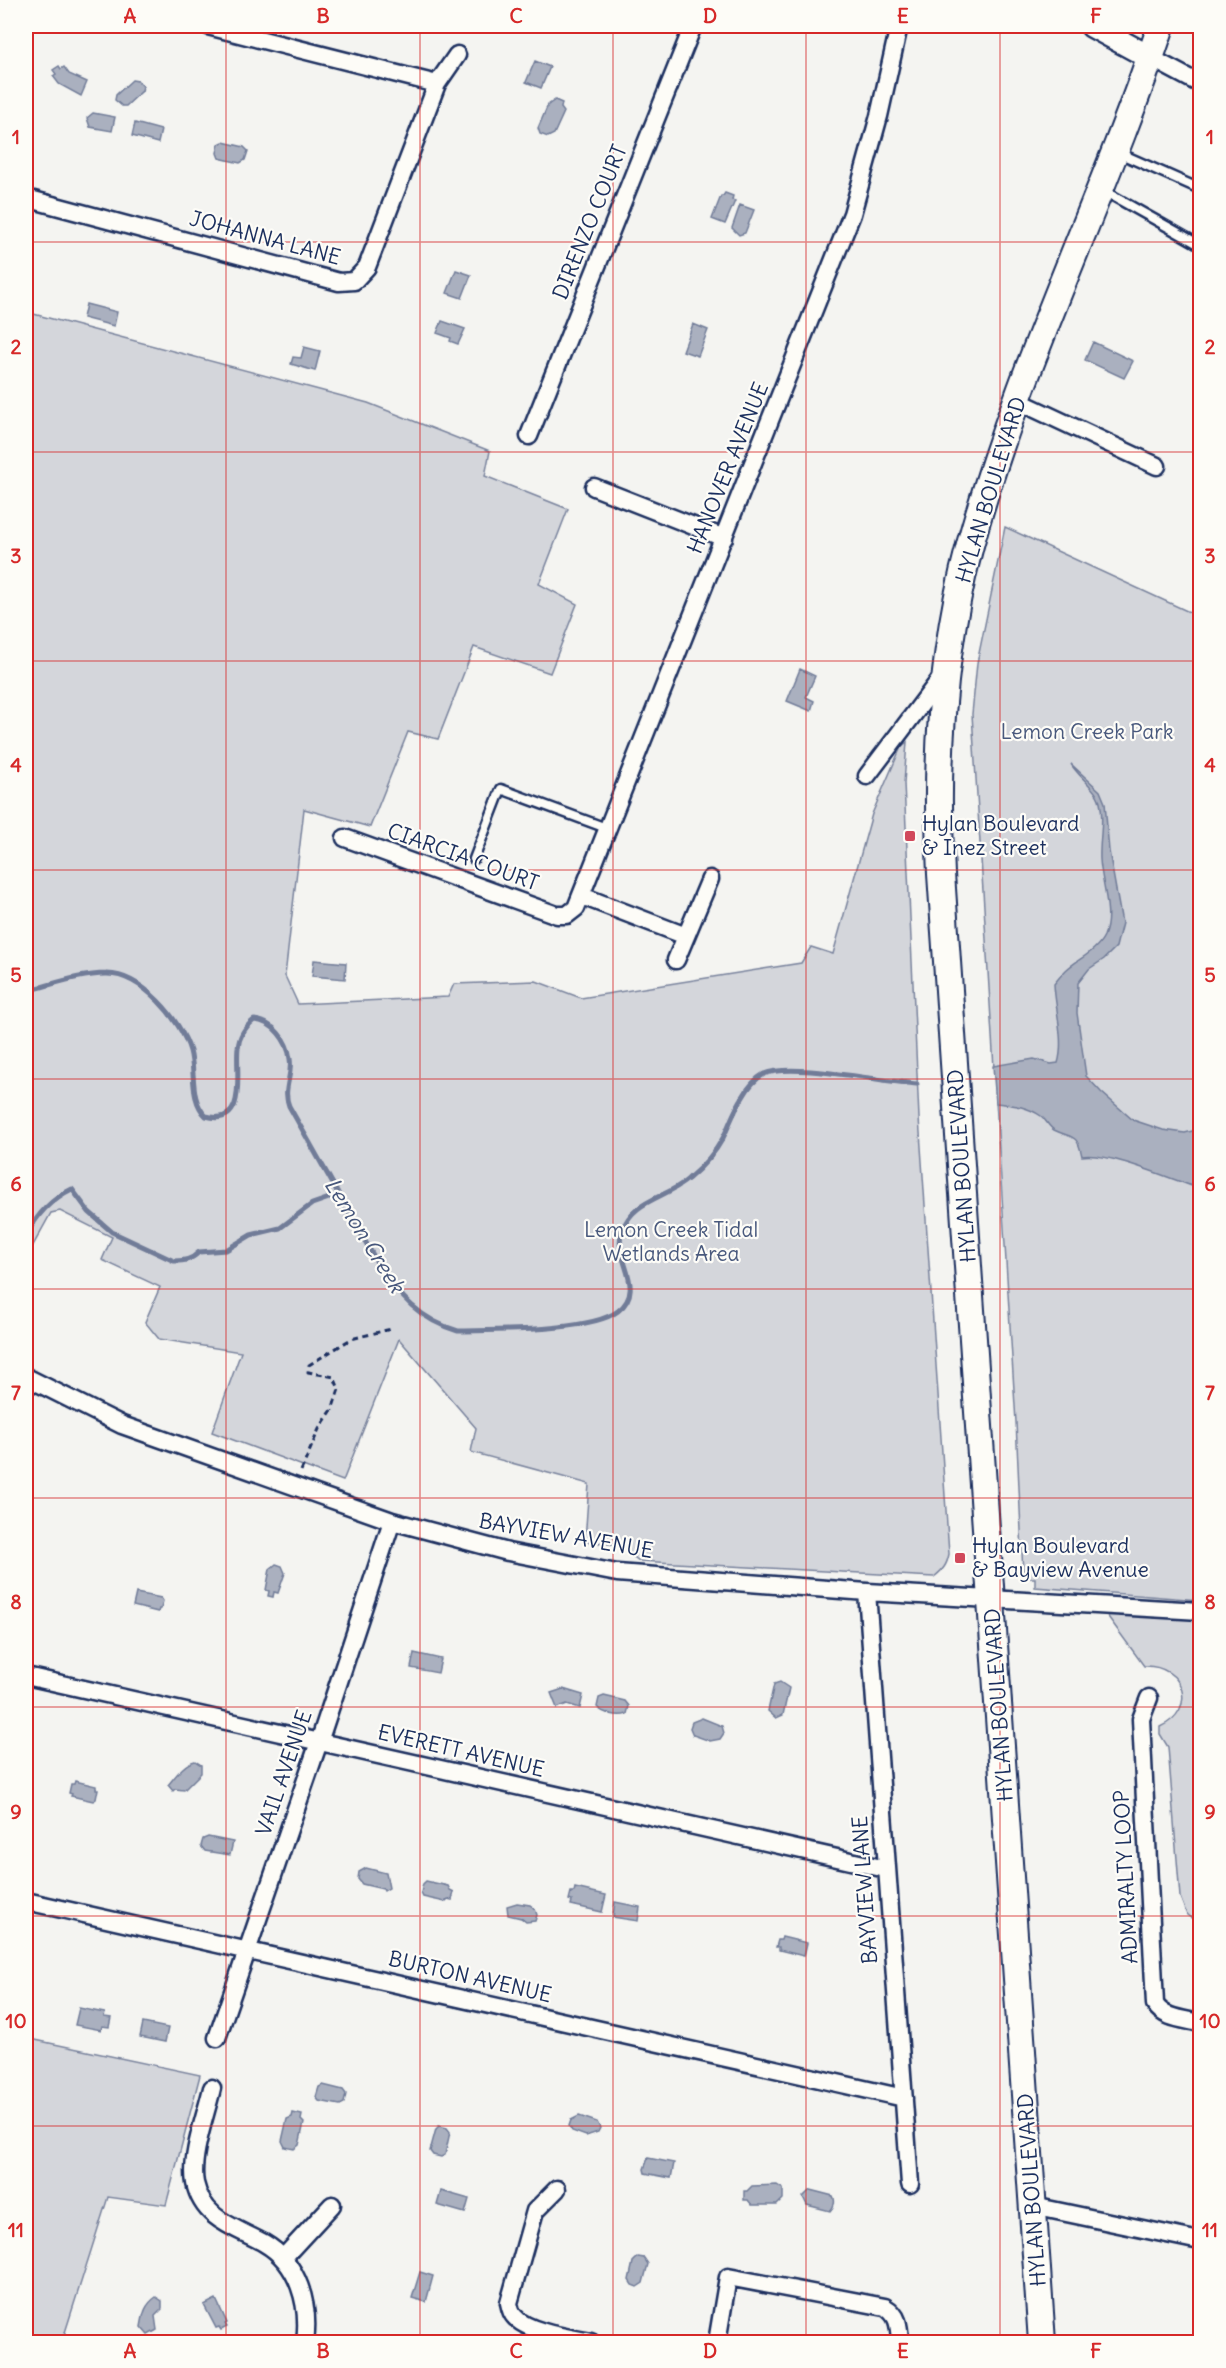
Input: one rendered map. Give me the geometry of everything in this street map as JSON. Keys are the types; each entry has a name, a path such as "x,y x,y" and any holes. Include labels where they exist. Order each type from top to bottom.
{"main road":[{"name":"HYLAN BOULEVARD","path":"1042,2343 937,807 946,671 969,546 1018,401 1116,151 1161,26"}],"street":[{"path":"208,26 437,84"},
{"name":"DIRENZO COURT","path":"529,436 693,26"},
{"name":"HANOVER AVENUE","path":"567,915 576,908 582,896 852,214 879,116 899,26"},
{"path":"1092,26 1200,84"},
{"name":"JOHANNA LANE","path":"26,198 339,282 354,281 367,267 437,84 457,55"},
{"path":"1018,401 1157,465"},
{"path":"594,488 724,538"},
{"path":"867,776 946,671"},
{"name":"CIARCIA COURT","path":"345,838 557,915 567,915"},
{"path":"676,960 710,879"},
{"path":"582,896 686,936"},
{"name":"BAYVIEW AVENUE","path":"26,1377 122,1425 392,1521 508,1552 617,1573 867,1592 1200,1611"},
{"name":"VAIL AVENUE","path":"217,2038 392,1521"},
{"name":"BAYVIEW LANE","path":"867,1592 910,2184"},
{"name":"EVERETT AVENUE","path":"26,1676 886,1869"},
{"name":"ADMIRALTY LOOP","path":"1149,1698 1141,1719 1155,2004 1165,2015 1200,2023"},
{"name":"BURTON AVENUE","path":"26,1901 904,2098"},
{"path":"212,2088 194,2164 199,2196 208,2211 220,2222 266,2244 283,2258 301,2289 307,2326 304,2343"},
{"path":"557,2190 535,2211 509,2303 512,2314 520,2322 530,2327 591,2343"},
{"path":"283,2258 332,2205"},
{"path":"1033,2206 1200,2241"},
{"path":"717,2343 728,2277 885,2307 897,2319 900,2343"}],"lane":[{"path":"1116,151 1200,189"},
{"path":"1101,189 1200,245"},
{"path":"474,859 501,789 609,829"}],"path":[{"path":"294,1486 319,1429 335,1402 339,1389 334,1377 308,1372 309,1365 351,1339 392,1329"}],"green space":[{"name":"Lemon Creek Tidal Wetlands Area","path":"26,312 368,403 490,451 485,476 568,509 539,584 577,604 550,673 474,647 438,739 408,732 370,827 304,809 285,976 298,1004 448,997 454,984 536,981 581,998 801,963 811,947 833,954 872,814 901,747 907,742 904,783 919,1118 949,1554 944,1567 934,1577 639,1561 618,1545 585,1541 589,1484 471,1452 476,1428 399,1339 343,1481 212,1432 241,1352 159,1339 145,1322 160,1287 102,1260 112,1237 60,1211 51,1213 26,1258"},
{"name":"Lemon Creek Park","path":"1005,527 1200,617 1200,1600 1035,1587 1035,1578 1028,1578 1028,1574 1023,1574 1016,1422 972,714 977,663"},
{"path":"1106,1614 1200,1619 1200,1924 1187,1915 1180,1897 1168,1747 1160,1734 1160,1727 1180,1710 1183,1700 1182,1689 1169,1673 1158,1668 1144,1666"},
{"path":"26,2038 200,2075 166,2205 108,2197 62,2342 26,2342"}],"water":[{"path":"535,61 550,67 541,88 526,82"},
{"path":"59,66 61,69 64,67 69,74 87,82 81,96 59,84 53,76 56,74 53,70"},
{"path":"132,80 138,81 143,86 142,91 126,106 122,106 115,100 116,95"},
{"path":"555,100 562,103 561,108 564,112 554,134 548,137 540,134 538,128 548,105"},
{"path":"93,113 115,117 112,131 90,127 87,118"},
{"path":"135,123 161,130 158,143 132,136"},
{"path":"223,142 244,147 248,151 245,160 240,163 219,158 217,153 219,144"},
{"path":"725,193 733,196 732,200 735,201 725,224 712,219 721,196"},
{"path":"740,205 754,210 745,233 739,235 732,228"},
{"path":"456,270 471,275 462,298 447,293"},
{"path":"86,304 117,312 114,326 83,318"},
{"path":"442,321 465,329 458,344 450,341 451,338 437,333"},
{"path":"693,324 708,330 698,356 683,351"},
{"path":"1093,342 1133,361 1124,378 1085,360"},
{"path":"304,347 320,351 315,371 291,364 293,357 301,358"},
{"path":"800,669 815,676 806,697 814,701 811,711 787,701"},
{"path":"1071,764 1100,791 1105,803 1109,851 1122,923 1116,947 1089,969 1078,983 1077,1013 1086,1076 1133,1120 1163,1130 1185,1133 1200,1129 1200,1189 1123,1162 1082,1156 1076,1140 1054,1130 1036,1113 1019,1106 996,1103 993,1066 1034,1059 1051,1064 1058,1063 1060,1035 1054,984 1066,970 1097,946 1107,927 1107,908 1100,859 1101,806 1094,791"},
{"path":"314,960 346,963 345,979 312,976"},
{"path":"276,1564 282,1566 285,1573 278,1593 274,1592 273,1597 268,1596 269,1591 266,1590 270,1569"},
{"path":"136,1593 161,1598 163,1601 161,1609 158,1612 133,1606"},
{"path":"414,1653 441,1659 438,1673 411,1668"},
{"path":"780,1682 789,1688 783,1715 776,1718 768,1711 774,1684"},
{"path":"563,1689 583,1695 580,1708 567,1704 557,1708 551,1693"},
{"path":"604,1696 625,1701 629,1706 627,1714 611,1714 597,1707 599,1698"},
{"path":"702,1718 722,1726 724,1733 720,1739 710,1741 693,1735 690,1728 692,1722"},
{"path":"195,1761 201,1765 201,1773 184,1790 175,1789 173,1791 168,1785 183,1768"},
{"path":"75,1781 96,1786 98,1789 96,1799 93,1801 71,1796 72,1794 69,1793 71,1784"},
{"path":"208,1837 233,1842 230,1855 205,1851 201,1846 203,1839"},
{"path":"366,1868 386,1873 389,1888 384,1891 362,1884 358,1879 359,1872"},
{"path":"426,1881 448,1886 454,1892 452,1900 448,1899 445,1902 423,1897 421,1893"},
{"path":"575,1888 606,1895 602,1912 571,1905 572,1901 569,1900"},
{"path":"615,1902 640,1907 638,1921 613,1917"},
{"path":"517,1903 530,1905 535,1909 537,1915 535,1921 526,1922 521,1918 508,1915 507,1906"},
{"path":"782,1937 807,1943 804,1956 779,1950 779,1947 776,1947 778,1940"},
{"path":"79,2008 105,2013 104,2017 111,2018 109,2027 102,2026 101,2030 75,2025"},
{"path":"143,2023 168,2028 165,2042 140,2037"},
{"path":"323,2085 343,2090 346,2094 344,2103 340,2105 319,2101 316,2097 319,2087"},
{"path":"293,2113 302,2115 301,2120 304,2123 299,2145 294,2149 285,2147 282,2141 287,2119 292,2117"},
{"path":"579,2116 597,2122 600,2128 598,2132 586,2136 572,2131 569,2126 571,2120"},
{"path":"439,2126 447,2128 450,2132 445,2155 441,2157 433,2155 430,2151 436,2129"},
{"path":"648,2158 674,2163 671,2178 645,2173"},
{"path":"777,2185 783,2189 783,2199 777,2205 752,2205 748,2200 744,2200 744,2191 752,2186"},
{"path":"810,2190 833,2196 833,2208 830,2211 807,2205 803,2197"},
{"path":"441,2191 469,2199 465,2213 437,2205"},
{"path":"638,2257 644,2258 648,2264 643,2283 637,2287 629,2280 633,2262"},
{"path":"420,2272 433,2276 426,2302 412,2298"},
{"path":"156,2297 162,2301 162,2309 155,2316 157,2330 148,2335 141,2327 142,2319 147,2307"},
{"path":"216,2299 227,2323 225,2324 227,2327 221,2330 219,2327 216,2328 204,2305"}],"waterway":[{"name":"Lemon Creek","path":"26,991 96,974 119,976 133,981 146,990 169,1013 185,1039 192,1059 197,1102 206,1116 220,1117 229,1114 234,1106 238,1083 238,1048 245,1029 254,1020 273,1028 283,1039 289,1052 291,1065 287,1094 289,1106 378,1264 412,1305 432,1320 458,1331 565,1326 605,1318 618,1311 626,1302 630,1292 620,1241 627,1221 642,1206 680,1185 703,1165 720,1144 747,1090 764,1074 777,1071 815,1071 917,1084"},
{"path":"26,1236 45,1209 72,1189 89,1212 112,1232 174,1261 181,1261 199,1252 226,1250 251,1235 280,1228 312,1204 332,1197 340,1197"}],"place":[{"name":"Hylan Boulevard & Inez Street","path":"910,836"},
{"name":"Hylan Boulevard & Bayview Avenue","path":"960,1558"}]}
